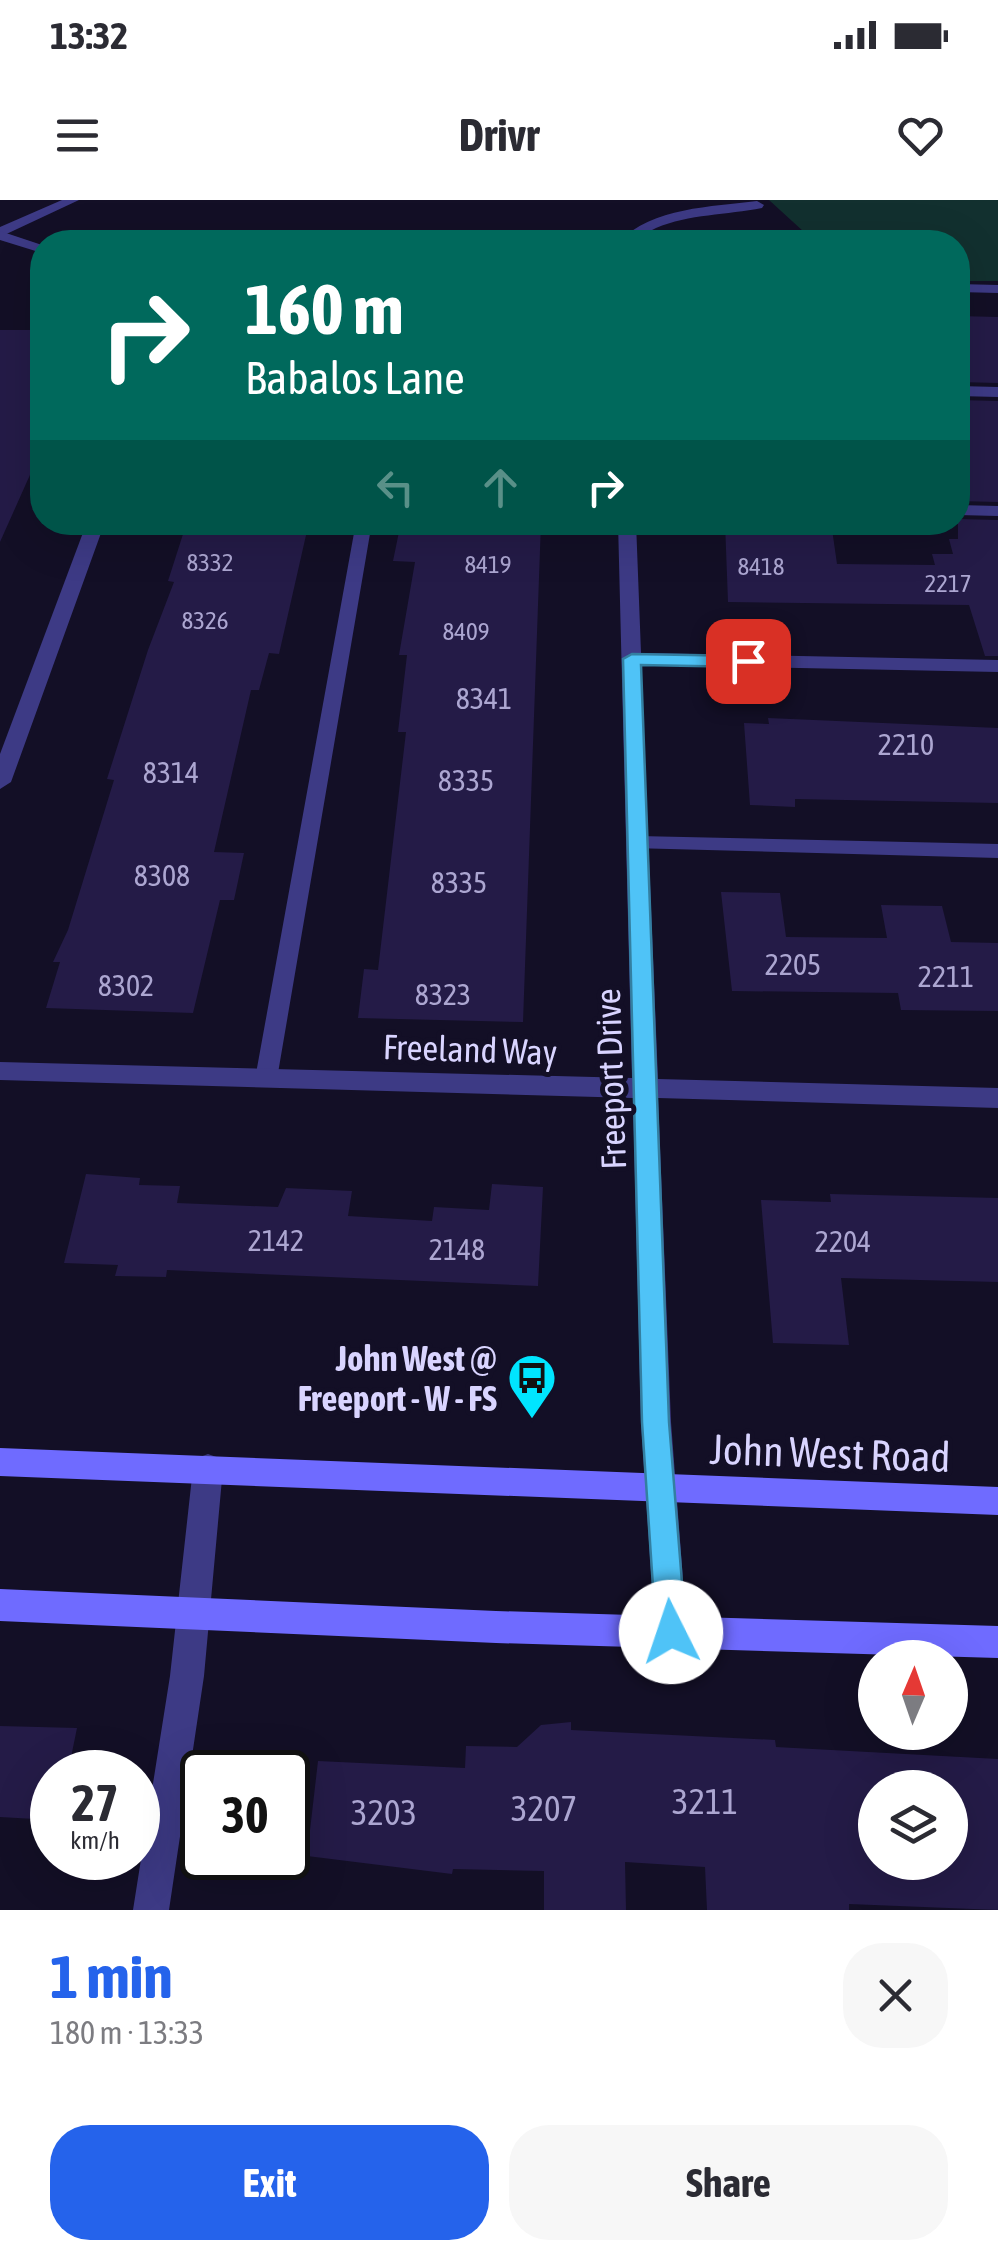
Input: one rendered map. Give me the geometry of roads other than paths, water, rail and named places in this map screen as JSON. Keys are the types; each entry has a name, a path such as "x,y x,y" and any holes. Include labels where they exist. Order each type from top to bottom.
{"main road":[{"name":"John West Road","path":"0,1462 998,1501"},
{"path":"0,1604 998,1642"}],"street":[{"path":"639,230 664,221 757,205"},
{"path":"0,234 30,245"},
{"path":"970,391 998,392"},
{"path":"0,782 91,535"},
{"name":"Freeport Drive","path":"628,535 644,1089 671,1632"},
{"path":"632,659 998,666"},
{"name":"Freeland Way","path":"0,1071 998,1098"},
{"path":"150,1910 194,1612 208,1468"}],"lane":[{"path":"0,234 14,223 73,200"},
{"path":"970,288 998,289"},
{"path":"970,510 998,511"},
{"path":"266,1078 362,535"},
{"path":"638,842 998,852"}],"place":[{"name":"John West @ Freeport - W - FS","path":"532,1420"}]}
